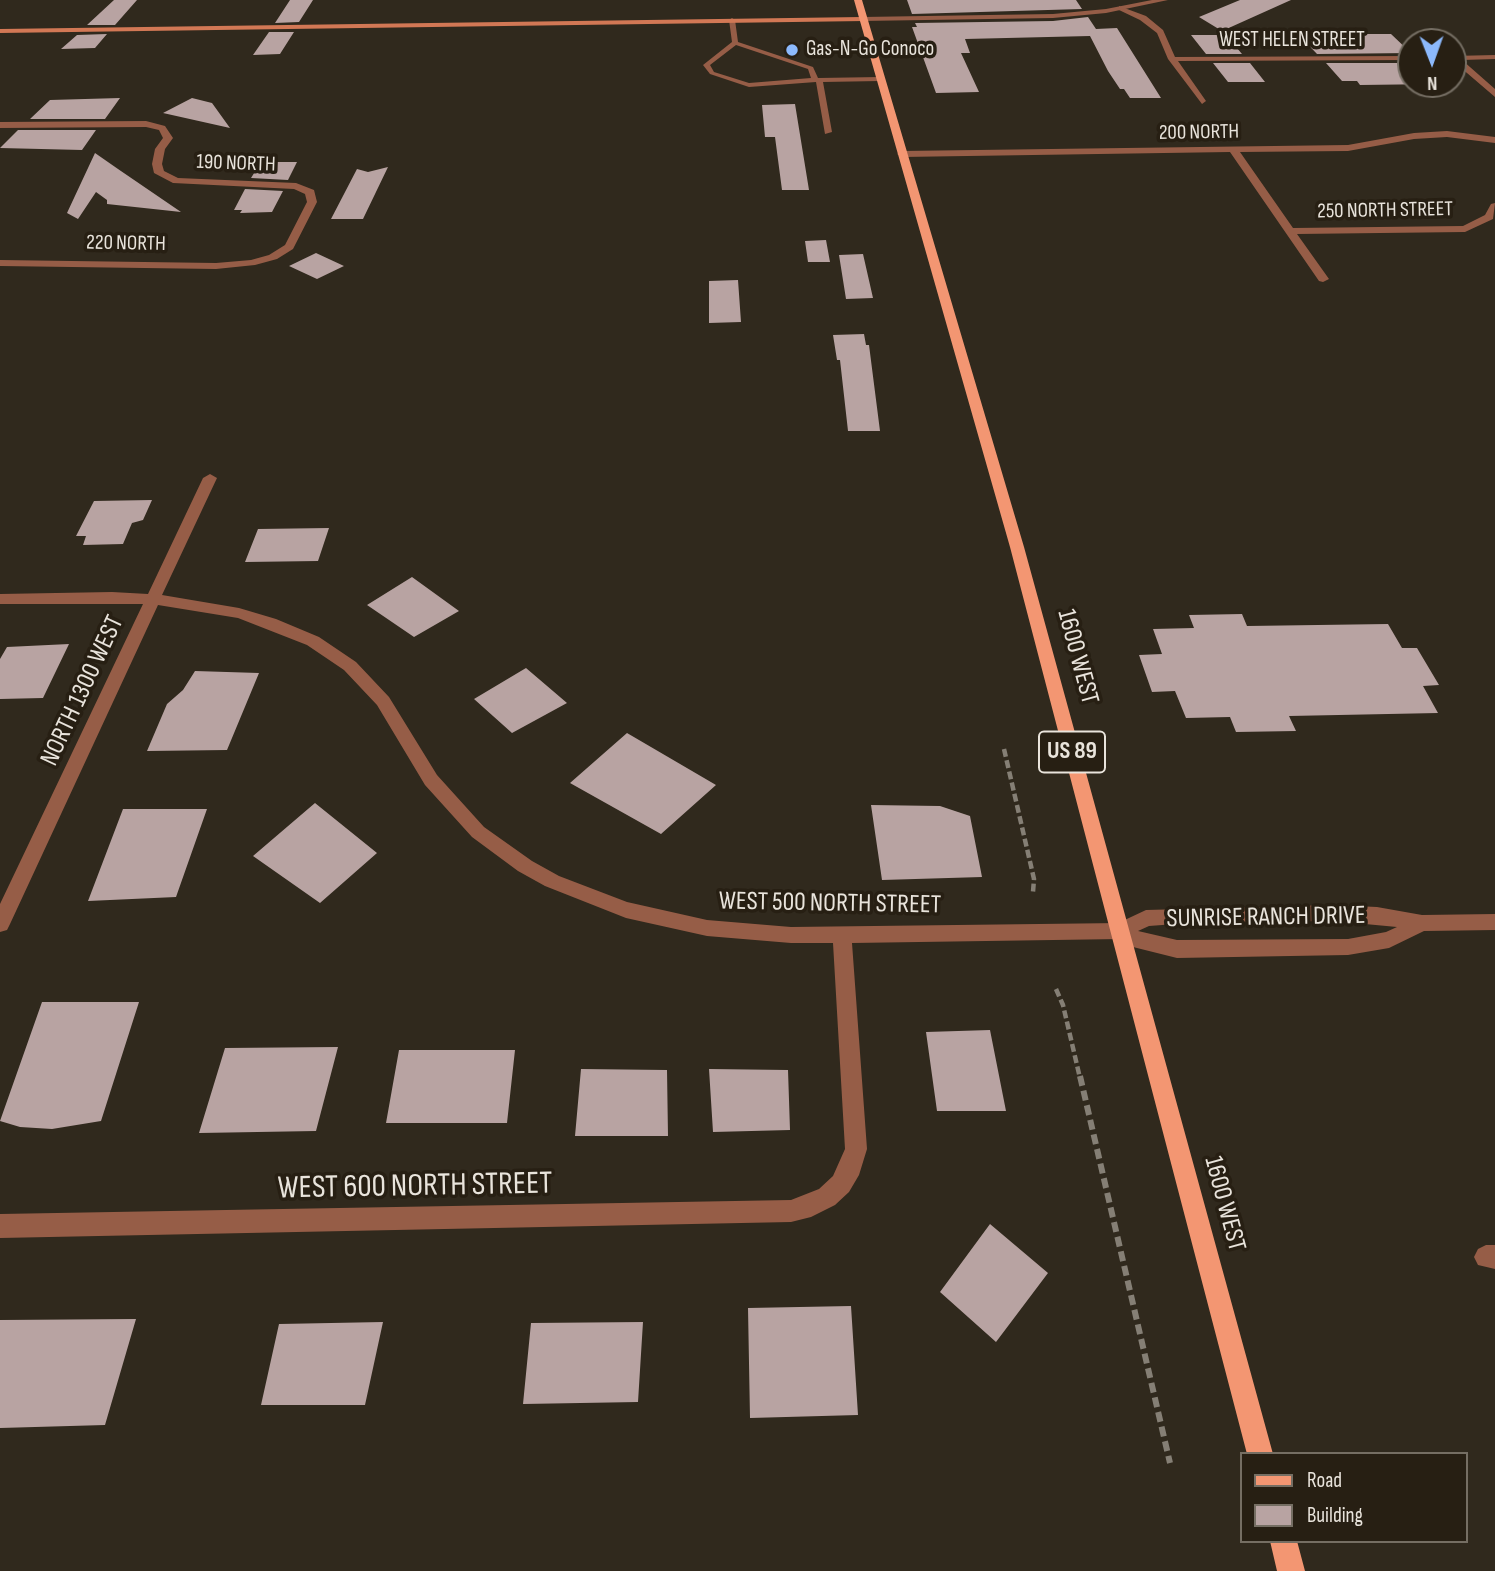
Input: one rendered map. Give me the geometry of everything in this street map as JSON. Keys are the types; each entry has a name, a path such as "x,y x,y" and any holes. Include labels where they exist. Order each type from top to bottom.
{"main road":[{"name":"1600 WEST","path":"858,0 1006,509 1259,1452"},
{"path":"0,31 862,19"},
{"path":"1284,1543 1291,1571"}],"street":[{"path":"862,19 1053,16 1092,13 1164,0"},
{"path":"1122,8 1143,18 1160,32 1172,59 1202,101"},
{"path":"1467,58 1495,57"},
{"name":"WEST HELEN STREET","path":"1172,59 1397,58"},
{"path":"1467,69 1495,94"},
{"name":"190 NORTH","path":"0,125 146,124 162,128 169,138 160,149 157,164 159,173 176,181 296,186"},
{"name":"200 NORTH","path":"902,154 1348,148 1414,136 1447,134 1495,139"},
{"path":"1234,150 1323,279"},
{"name":"220 NORTH","path":"0,263 216,266 251,263 274,257 289,247 312,202 310,192 296,186"},
{"name":"250 NORTH STREET","path":"1290,231 1465,229 1489,218 1495,206"},
{"name":"NORTH 1300 WEST","path":"0,924 210,478"},
{"name":"WEST 500 NORTH STREET","path":"0,598 153,599 239,613 293,631 332,652 368,682 383,701 431,780 453,807 500,850 552,881 626,910 667,921 749,933 842,936 1121,931"},
{"name":"SUNRISE RANCH DRIVE","path":"1121,931 1146,918 1189,915 1355,913 1422,923 1495,922"},
{"name":"SUNRISE RANCH DRIVE","path":"1121,931 1136,940 1177,949 1348,947 1389,940 1422,923"},
{"name":"WEST 600 NORTH STREET","path":"0,1226 792,1211 811,1206 827,1197 846,1175 856,1149 842,936"}],"lane":[{"path":"733,20 735,43"},
{"path":"735,43 706,65 712,74 749,85 880,79"},
{"path":"735,43 811,68 817,80 828,132"}],"path":[{"path":"1004,748 1034,879 1033,892"},
{"path":"1056,989 1063,1005 1170,1463"}],"building":[{"path":"114,0 137,0 115,25 87,25"},
{"path":"290,0 313,0 299,22 275,23"},
{"path":"907,0 1076,0 1082,9 912,14"},
{"path":"1240,0 1291,0 1222,31 1199,17"},
{"path":"1088,17 1096,29 1117,28 1161,98 1130,98 1108,71 1090,36 965,39 970,53 961,53 979,92 936,93 912,27 917,27 915,23 1053,21"},
{"path":"269,32 294,32 280,54 253,55"},
{"path":"107,34 95,48 61,49 77,35"},
{"path":"1298,34 1391,34 1397,40 1397,53 1317,54"},
{"path":"1191,35 1226,35 1242,54 1206,54"},
{"path":"1213,63 1250,63 1265,82 1228,82"},
{"path":"1326,63 1397,63 1397,85 1360,85 1357,81 1342,81"},
{"path":"120,98 105,119 30,119 50,100"},
{"path":"192,98 212,103 230,128 163,113"},
{"path":"795,104 809,190 782,190 775,137 765,137 762,105"},
{"path":"18,130 96,130 82,150 0,148"},
{"path":"95,153 181,212 107,204 107,200 96,192 78,219 67,213"},
{"path":"261,162 297,162 288,180 251,178"},
{"path":"388,167 363,219 331,219 357,169 368,172"},
{"path":"245,189 283,191 272,212 240,213 242,210 234,210"},
{"path":"826,240 830,262 808,262 805,241"},
{"path":"316,253 344,266 317,279 289,266"},
{"path":"863,254 873,298 846,299 839,255"},
{"path":"738,280 741,322 709,323 709,281"},
{"path":"864,334 866,345 869,345 880,431 848,431 840,360 837,360 833,335"},
{"path":"152,500 143,520 132,523 123,544 83,545 86,536 76,536 94,501"},
{"path":"329,528 318,561 245,562 258,529"},
{"path":"412,577 459,611 414,637 367,605"},
{"path":"1242,614 1247,626 1388,624 1402,648 1417,648 1439,685 1423,686 1438,713 1289,716 1296,731 1236,732 1230,717 1186,718 1175,691 1152,692 1139,655 1162,654 1153,629 1194,628 1189,615"},
{"path":"69,644 43,698 0,699 0,659 7,647"},
{"path":"526,668 567,703 512,733 474,699"},
{"path":"195,671 259,673 227,750 147,751 167,704 183,690"},
{"path":"627,733 716,785 661,834 570,783"},
{"path":"315,803 377,853 320,903 253,856"},
{"path":"871,805 940,806 970,816 982,877 882,880"},
{"path":"123,809 207,809 176,897 88,901"},
{"path":"42,1002 139,1002 101,1121 52,1129 20,1127 0,1121"},
{"path":"990,1030 1006,1111 937,1111 926,1032"},
{"path":"338,1047 316,1131 199,1133 225,1048"},
{"path":"399,1050 515,1050 507,1123 386,1123"},
{"path":"581,1069 667,1070 668,1136 575,1136"},
{"path":"709,1069 788,1070 790,1130 713,1132"},
{"path":"990,1224 1048,1273 996,1342 940,1292"},
{"path":"851,1306 858,1415 750,1418 748,1308"},
{"path":"136,1319 105,1425 0,1428 0,1320"},
{"path":"383,1322 365,1405 261,1405 279,1324"},
{"path":"643,1322 638,1402 523,1404 531,1323"}],"place":[{"name":"Gas-N-Go Conoco","path":"792,50"}]}
